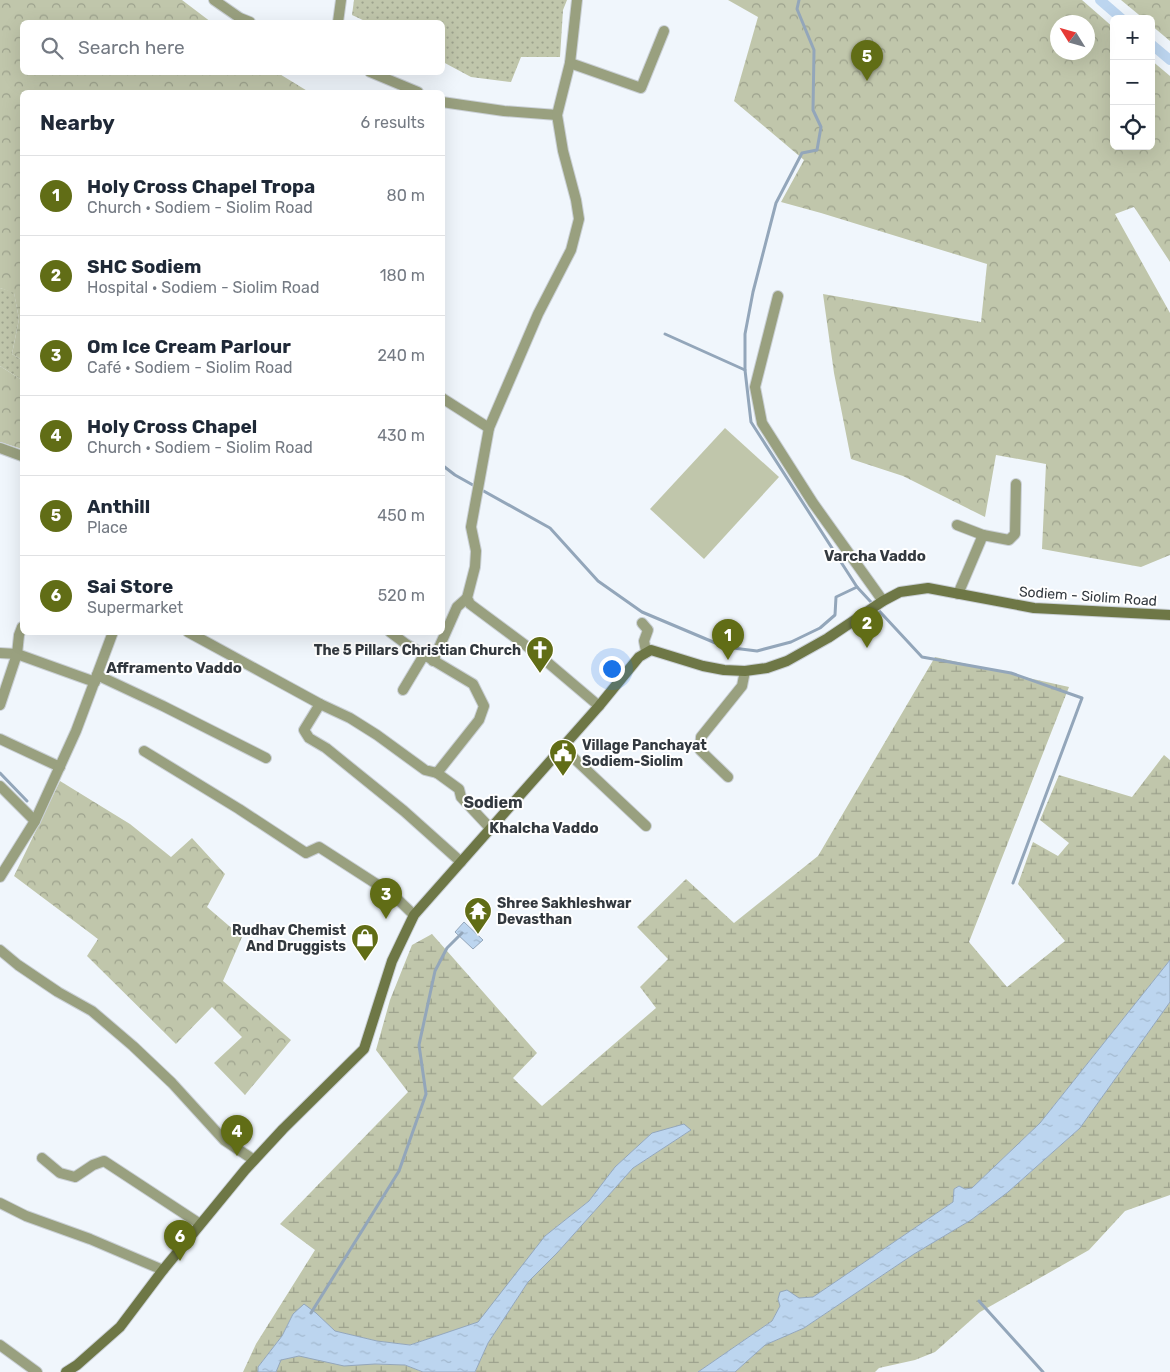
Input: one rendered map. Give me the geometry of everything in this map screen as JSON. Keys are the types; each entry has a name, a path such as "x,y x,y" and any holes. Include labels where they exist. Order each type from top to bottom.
{"main road":[{"name":"Sodiem - Siolim Road","path":"646,651 651,650 724,670 745,671 766,668 787,661 828,638 877,604 900,592 928,588 1034,608 1170,615"},
{"path":"66,1372 77,1365 120,1327 163,1270 254,1160 364,1049 392,961 414,915 646,651"}],"street":[{"path":"214,0 245,20"},
{"path":"338,20 341,0"},
{"path":"445,634 457,607 467,598 475,567 476,551 471,527 489,428 538,314 571,250 579,219 576,200 562,151 557,115 570,63 577,0"},
{"path":"570,63 641,88 664,31"},
{"path":"377,75 413,90"},
{"path":"445,102 504,111 557,115"},
{"path":"778,296 755,387 762,423 877,604"},
{"path":"445,400 489,428"},
{"path":"0,448 20,455"},
{"path":"957,526 983,535 1009,540 1015,534 1016,484"},
{"path":"958,594 983,535"},
{"path":"467,598 470,604 540,656 599,706"},
{"path":"642,623 648,630 644,641 646,651"},
{"path":"0,705 17,654 20,632"},
{"path":"0,877 34,821 60,767 76,731 112,635"},
{"path":"194,635 320,704 350,718 426,770 437,773 459,789 462,798 490,828"},
{"path":"394,635 433,661 473,684 484,706 479,720 437,773"},
{"path":"433,661 445,635"},
{"path":"0,653 17,654 96,679 163,706 266,758"},
{"path":"403,690 424,655"},
{"path":"728,777 700,750 701,737 742,686 745,671"},
{"path":"320,704 304,730 309,738 326,748 404,811 461,862"},
{"path":"0,739 60,767"},
{"path":"562,747 646,826"},
{"path":"144,751 239,809 306,853 319,847 392,894 414,915"},
{"path":"0,786 34,821"},
{"path":"0,950 18,965 58,992 92,1011 134,1046 166,1077 224,1140 254,1160"},
{"path":"42,1158 60,1173 75,1177 93,1165 104,1161 200,1224"},
{"path":"0,1203 26,1216 90,1239 163,1270"},
{"path":"0,1345 37,1372"}],"green space":[{"path":"0,0 182,0 208,20 20,20 20,75 281,75 306,90 20,90 20,359 12,354 19,319 14,293 0,288"},
{"path":"354,0 567,0 563,10 560,57 521,57 511,82 471,77 445,63 445,20 363,20 352,15"},
{"path":"728,0 1082,0 1110,24 1110,150 1155,150 1155,63 1170,76 1170,262 1134,207 1115,214 1170,313 1170,555 1141,567 1042,549 1046,464 996,455 985,517 903,476 851,459 834,373 823,294 981,322 987,264 781,202 804,160 734,101 758,17"},
{"path":"1121,0 1170,0 1170,41 1155,28 1155,15 1139,15"},
{"path":"0,288 14,292 19,319 12,354 20,359 20,379 0,366"},
{"path":"0,366 20,379 20,448 0,442"},
{"path":"725,428 779,477 704,559 650,509"},
{"path":"935,657 1069,687 969,942 1007,987 1065,941 1018,884 1033,842 1058,856 1069,843 1040,820 1059,775 1132,797 1164,755 1170,760 1170,960 1040,1123 972,1188 965,1189 959,1186 954,1189 953,1202 813,1297 799,1299 787,1290 778,1299 780,1306 772,1321 698,1372 475,1372 488,1343 528,1282 557,1253 633,1168 691,1130 652,1133 615,1167 589,1201 545,1236 479,1322 410,1345 377,1341 334,1331 316,1313 293,1314 282,1336 258,1367 258,1372 243,1372 256,1344 315,1250 280,1224 408,1092 376,1050 390,1000 412,945 432,934 537,1053 513,1078 542,1106 656,1008 640,987 668,959 637,927 686,879 734,923 818,856"},
{"path":"60,781 130,824 171,857 192,838 225,874 207,907 242,937 223,981 291,1040 245,1095 214,1063 242,1037 212,1007 176,1044 87,956 98,939 14,876"},
{"path":"1170,1002 1170,1195 1125,1211 1089,1250 980,1312 935,1352 915,1360 879,1368 875,1372 735,1372 765,1345 804,1328 914,1254 971,1220 1008,1192 1080,1128"},
{"path":"299,1356 374,1364 405,1365 423,1372 276,1372 280,1360"}],"water":[{"path":"464,922 483,940 473,949 455,932"},
{"path":"1170,960 1170,1002 1080,1128 1008,1192 971,1220 914,1254 804,1328 765,1345 735,1372 698,1372 772,1321 780,1306 778,1299 780,1292 787,1290 799,1298 813,1297 953,1202 954,1189 959,1186 965,1189 972,1188 1040,1123"},
{"path":"684,1124 691,1130 633,1168 557,1253 528,1282 488,1343 475,1372 423,1372 405,1365 344,1366 299,1356 281,1360 276,1372 258,1372 258,1367 282,1336 293,1314 304,1304 335,1331 377,1341 410,1345 478,1322 545,1236 589,1201 615,1167 652,1133"}],"waterway":[{"path":"799,0 797,9 814,50 813,110 821,127 817,150 802,153 776,203 753,292 745,334 745,370 751,422 857,587 922,657 1011,673 1082,698 1013,883"},
{"path":"1100,0 1117,15"},
{"path":"1155,47 1170,60"},
{"path":"665,334 745,370"},
{"path":"445,467 455,475 550,528 598,581 642,612 725,647 757,651 791,642 820,628 835,615 836,597 857,587"},
{"path":"0,773 27,801"},
{"path":"311,1313 399,1171 426,1094 419,1045 435,971 447,948 462,933"},
{"path":"979,1301 1043,1372"}],"place":[{"name":"Anthill","path":"867,81"},
{"name":"SHC Sodiem","path":"867,648"},
{"name":"Holy Cross Chapel Tropa","path":"728,660"},
{"name":"The 5 Pillars Christian Church","path":"540,674"},
{"name":"Village Panchayat Sodiem-Siolim","path":"563,777"},
{"name":"Om Ice Cream Parlour","path":"386,919"},
{"name":"Shree Sakhleshwar Devasthan","path":"478,935"},
{"name":"Rudhav Chemist And Druggists","path":"365,962"},
{"name":"Holy Cross Chapel","path":"237,1156"},
{"name":"Sai Store","path":"180,1261"}],"district":[{"name":"Varcha Vaddo","path":"875,556"},
{"name":"Afframento Vaddo","path":"174,668"},
{"name":"Sodiem","path":"493,802"},
{"name":"Khalcha Vaddo","path":"544,828"}]}
